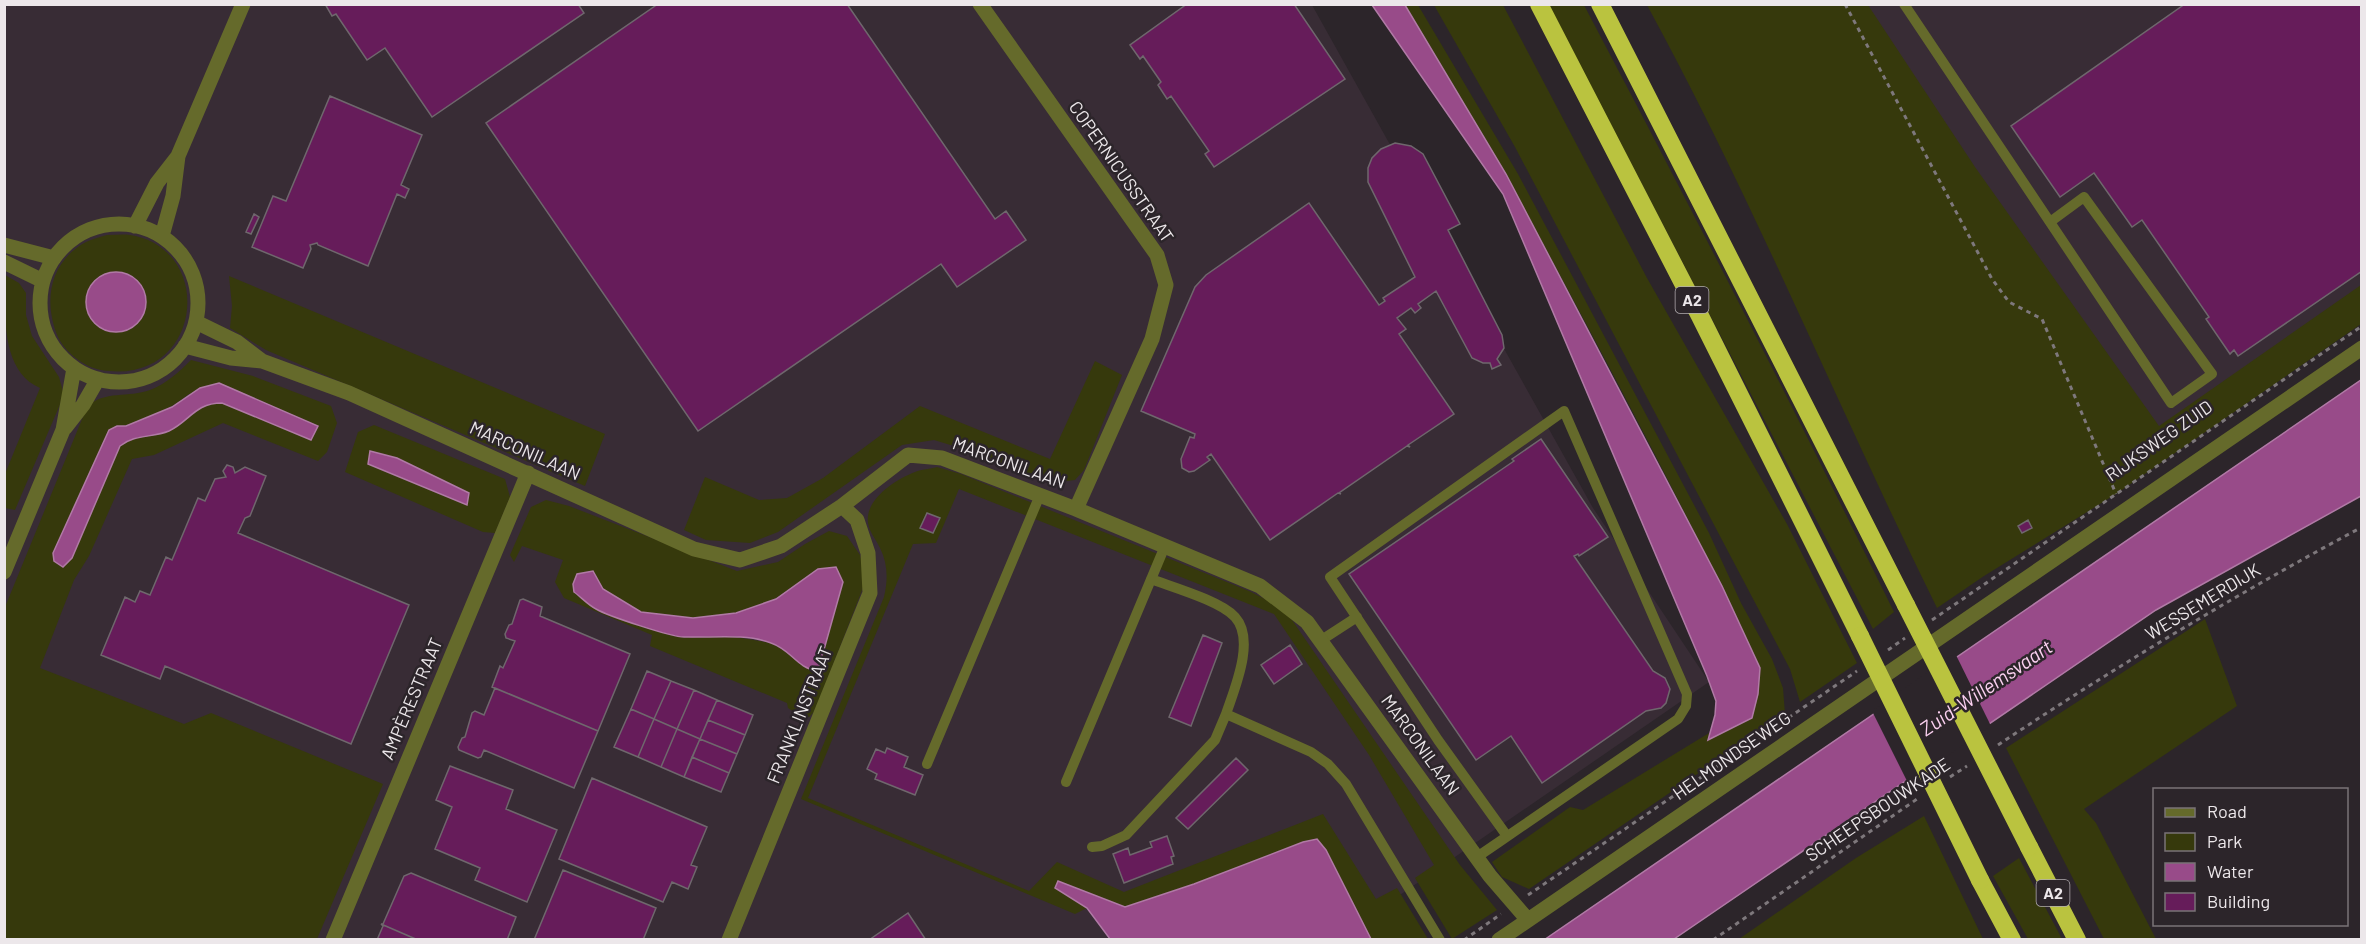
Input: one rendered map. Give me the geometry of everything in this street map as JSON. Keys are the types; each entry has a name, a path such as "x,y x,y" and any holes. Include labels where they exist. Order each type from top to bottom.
{"highway":[{"name":"A2","path":"1539,4 1689,295 1980,880 2012,939"},
{"name":"A2","path":"1600,4 2077,939"}],"street":[{"path":"135,225 157,183 178,156 243,4"},
{"name":"COPERNICUSSTRAAT","path":"980,4 1157,255 1166,285 1152,339 1076,509"},
{"path":"162,236 173,196 178,156"},
{"path":"135,225 162,236 177,249 188,265 195,283 198,303 196,322 185,346 168,364 147,377 123,382 98,379 74,368 59,355 41,320 40,300 43,281 54,258 66,244 81,233 98,226 135,225"},
{"path":"4,245 54,258"},
{"path":"4,262 43,281"},
{"name":"MARCONILAAN","path":"196,322 237,342 262,361"},
{"name":"MARCONILAAN","path":"185,346 231,358 262,361 349,393 694,549 740,560 781,546 842,506 908,455 942,458 1076,509 1260,586 1307,622 1477,857 1528,920"},
{"name":"RIJKSWEG ZUID","path":"1987,604 2361,348"},
{"path":"4,573 63,430 74,368"},
{"path":"63,430 83,405 98,379"},
{"name":"AMPÈRESTRAAT","path":"333,939 528,473"},
{"name":"FRANKLINSTRAAT","path":"729,939 870,593 868,553 857,520 842,506"},
{"name":"HELMONDSEWEG","path":"1499,939 1987,604"}],"lane":[{"path":"1904,4 2171,403 2212,374 2084,197 2050,222"},
{"path":"1477,857 1678,719 1686,706 1687,694 1684,686 1564,411 1330,577 1438,740 1507,836"},
{"path":"927,764 1040,495"},
{"path":"1066,782 1165,546"},
{"path":"1092,847 1102,846 1126,835 1215,740 1241,670 1243,643 1235,617 1211,602 1151,579"},
{"path":"1320,641 1357,617"},
{"path":"1226,714 1311,752 1334,771 1346,784 1440,939"}],"path":[{"path":"1845,4 1992,279 2009,302 2042,319 2116,494"},
{"name":"RIJKSWEG ZUID","path":"1929,622 2361,326"},
{"name":"WESSEMERDIJK","path":"1991,750 2060,704 2270,577 2361,527"},
{"path":"1880,655 1909,635"},
{"path":"1464,939 1860,669"},
{"name":"SCHEEPSBOUWKADE","path":"1942,783 1972,763"},
{"name":"SCHEEPSBOUWKADE","path":"1713,939 1923,796"}],"shaded area":[{"path":"5,5 1312,5 1593,508 1709,682 1336,939 5,940"},
{"path":"1861,5 2361,5 2361,294 2158,435"}],"green space":[{"path":"1405,5 1418,5 1518,174 1709,533 1741,603 1772,659 1783,688 1785,714 1529,889 1502,877 1492,862 1570,807 1583,810 1709,733 1708,739 1760,668 1690,523 1591,332 1487,144"},
{"path":"1434,5 1503,5 1647,278 1787,524 1857,663 1800,702 1790,669 1515,147"},
{"path":"1549,5 1584,5 1663,156 1894,612 1873,629"},
{"path":"1647,5 1868,5 1975,167 2159,426 2361,285 2361,324 2116,494 1937,608 1724,154"},
{"path":"107,235 130,235 158,246 177,264 186,288 186,314 178,338 161,358 135,370 101,370 82,362 61,343 53,324 52,284 64,260 88,241"},
{"path":"5,275 19,283 26,293 26,315 32,336 59,377 64,395 15,510 5,508 5,474 40,388 27,380 11,355 6,323"},
{"path":"229,276 605,434 585,486 266,350 230,328 232,306"},
{"path":"191,360 253,376 331,406 337,423 327,452 318,461 223,423 154,455 132,459 89,556 74,580 40,668 184,724 211,713 383,784 317,939 5,940 5,607 87,407 101,398 150,390 167,381","holes":["189,394 318,426 222,403 199,409 169,431 126,442 120,446 53,553 109,430 152,417"]},
{"path":"1095,361 1122,375 1084,470 1075,480 1043,481 980,454 934,440 902,445 778,532 750,543 706,540 684,530 705,477 759,500 787,498 823,478 920,406 1050,459"},
{"path":"374,425 505,479 510,497 495,533 483,532 345,472 358,432"},
{"path":"937,467 961,474 1249,591 1275,604 1290,617 1460,865 1497,910 1452,939 1415,878 1434,865 1369,755 1274,614 959,489 936,543 913,544 808,798 1029,891 1057,862 1124,892 1323,814 1376,899 1397,888 1428,939 1371,939 1326,850 1317,839 1303,842 1194,884 1125,907 1058,881 1056,888 1087,908 1075,914 801,799 884,597 886,566 883,554 869,527 870,509 881,493 898,480 918,471"},
{"path":"546,500 569,506 737,571 778,562 829,531 847,536 860,555 866,580 815,711 809,717 802,717 788,708 787,703 650,646 652,635 564,598 555,582 563,560 522,546 514,562 510,555 531,507","holes":["818,569 787,652 771,643 620,618 596,609 574,592 593,571 603,589 641,612 693,618 736,613 775,599"]},
{"path":"2205,619 2237,706 2084,809 2096,823 2156,939 2104,939 2006,748"},
{"path":"1924,816 1983,939 1739,939 1856,858"},
{"path":"2019,858 2062,939 2028,939 1993,876"}],"water":[{"path":"1372,5 1405,5 1506,174 1722,586 1760,668 1758,694 1752,718 1708,740 1715,715 1716,701 1707,676 1503,194"},
{"path":"116,272 133,277 141,285 146,302 141,319 133,327 116,332 99,327 91,319 86,302 91,285 99,277"},
{"name":"Zuid-Willemsvaart","path":"2361,380 2361,496 2156,610 1674,939 1544,940"},
{"path":"219,383 318,426 311,440 222,403 199,409 169,431 126,442 120,446 72,558 63,567 54,561 53,553 109,430 117,426 126,426 172,407 200,388"},
{"path":"370,451 397,458 469,493 467,505 368,464"},
{"path":"836,567 843,582 818,671 799,663 778,646 761,640 739,637 684,637 626,621 590,605 574,592 573,584 577,574 593,571 603,589 641,612 693,618 736,613 776,599 818,569"},
{"path":"1317,839 1326,850 1371,939 1110,939 1087,908 1055,888 1058,881 1125,907 1194,884 1303,842"}],"pier":[{"path":"1955,653 1991,726 1908,783 1872,711"}],"building":[{"path":"325,4 578,4 584,13 432,117 385,48 367,60 336,14 332,16"},
{"path":"658,4 847,4 995,219 1006,211 1026,240 957,287 941,264 698,431 486,123"},
{"path":"1187,4 1294,4 1345,79 1214,167 1205,154 1209,151 1171,96 1167,99 1158,85 1161,82 1143,56 1140,59 1130,45"},
{"path":"2185,4 2362,4 2362,271 2238,356 2234,350 2230,354 2206,319 2209,317 2142,220 2132,227 2094,173 2060,197 2011,126"},
{"path":"330,96 422,135 401,185 409,189 405,198 397,194 368,266 317,243 310,245 311,249 303,268 252,247 273,196 286,201"},
{"path":"1395,143 1411,146 1423,154 1460,224 1448,230 1502,335 1504,348 1497,359 1501,365 1492,369 1490,363 1483,363 1472,358 1436,291 1418,304 1421,308 1415,313 1411,308 1397,318 1406,329 1399,334 1454,414 1408,445 1410,447 1407,446 1339,493 1341,494 1338,493 1270,540 1211,454 1207,457 1210,460 1194,471 1189,472 1182,468 1181,459 1190,437 1194,438 1195,434 1141,411 1195,287 1206,275 1309,203 1379,305 1385,301 1383,298 1415,277 1368,182 1368,168 1372,158 1381,149"},
{"path":"254,214 259,217 251,234 246,232"},
{"path":"1541,439 1608,537 1579,556 1578,554 1574,556 1653,671 1665,678 1670,689 1666,703 1661,708 1646,711 1542,783 1511,736 1476,760 1349,574 1514,461 1512,459"},
{"path":"227,465 233,467 235,473 245,467 266,476 250,516 245,518 238,533 409,605 351,744 165,666 160,679 101,655 125,597 135,602 140,591 150,595 166,557 172,560 198,498 205,501 215,479 226,477 223,471"},
{"path":"927,513 940,518 933,533 920,528"},
{"path":"2028,520 2032,528 2022,533 2018,526"},
{"path":"523,599 542,607 540,616 630,654 598,731 492,687 500,666 503,668 515,641 506,638 505,634 509,625 512,624 520,600"},
{"path":"1203,635 1222,643 1191,726 1169,717"},
{"path":"1290,645 1302,664 1274,684 1261,665"},
{"path":"647,671 671,681 654,719 631,709"},
{"path":"671,681 694,690 677,729 654,719"},
{"path":"495,688 598,731 574,788 484,750 478,758 459,750 458,747 462,738 465,737 472,713 475,711 484,715"},
{"path":"694,690 717,700 700,739 677,729"},
{"path":"717,700 753,715 745,735 708,720"},
{"path":"631,709 654,719 638,757 614,747"},
{"path":"654,719 677,729 661,767 638,757"},
{"path":"708,720 745,735 737,754 700,739"},
{"path":"677,729 700,739 684,777 661,767"},
{"path":"700,739 737,754 729,773 692,757"},
{"path":"887,748 908,757 904,767 923,775 915,795 875,779 877,774 867,769 876,749 885,753"},
{"path":"692,757 729,773 721,792 684,777"},
{"path":"1236,758 1248,770 1188,829 1176,818"},
{"path":"450,766 513,790 506,809 557,830 527,902 475,880 480,868 435,849 452,807 436,800"},
{"path":"592,778 707,827 691,865 697,867 688,889 672,882 663,902 559,859"},
{"path":"1167,836 1174,856 1171,857 1173,864 1124,883 1113,854 1128,848 1130,855 1152,847 1150,842"},
{"path":"563,870 656,908 643,940 534,940"},
{"path":"411,873 516,917 507,940 418,940 381,924 383,924 404,876"},
{"path":"908,913 926,940 869,940"},
{"path":"381,924 418,940 377,940 383,926"}]}
